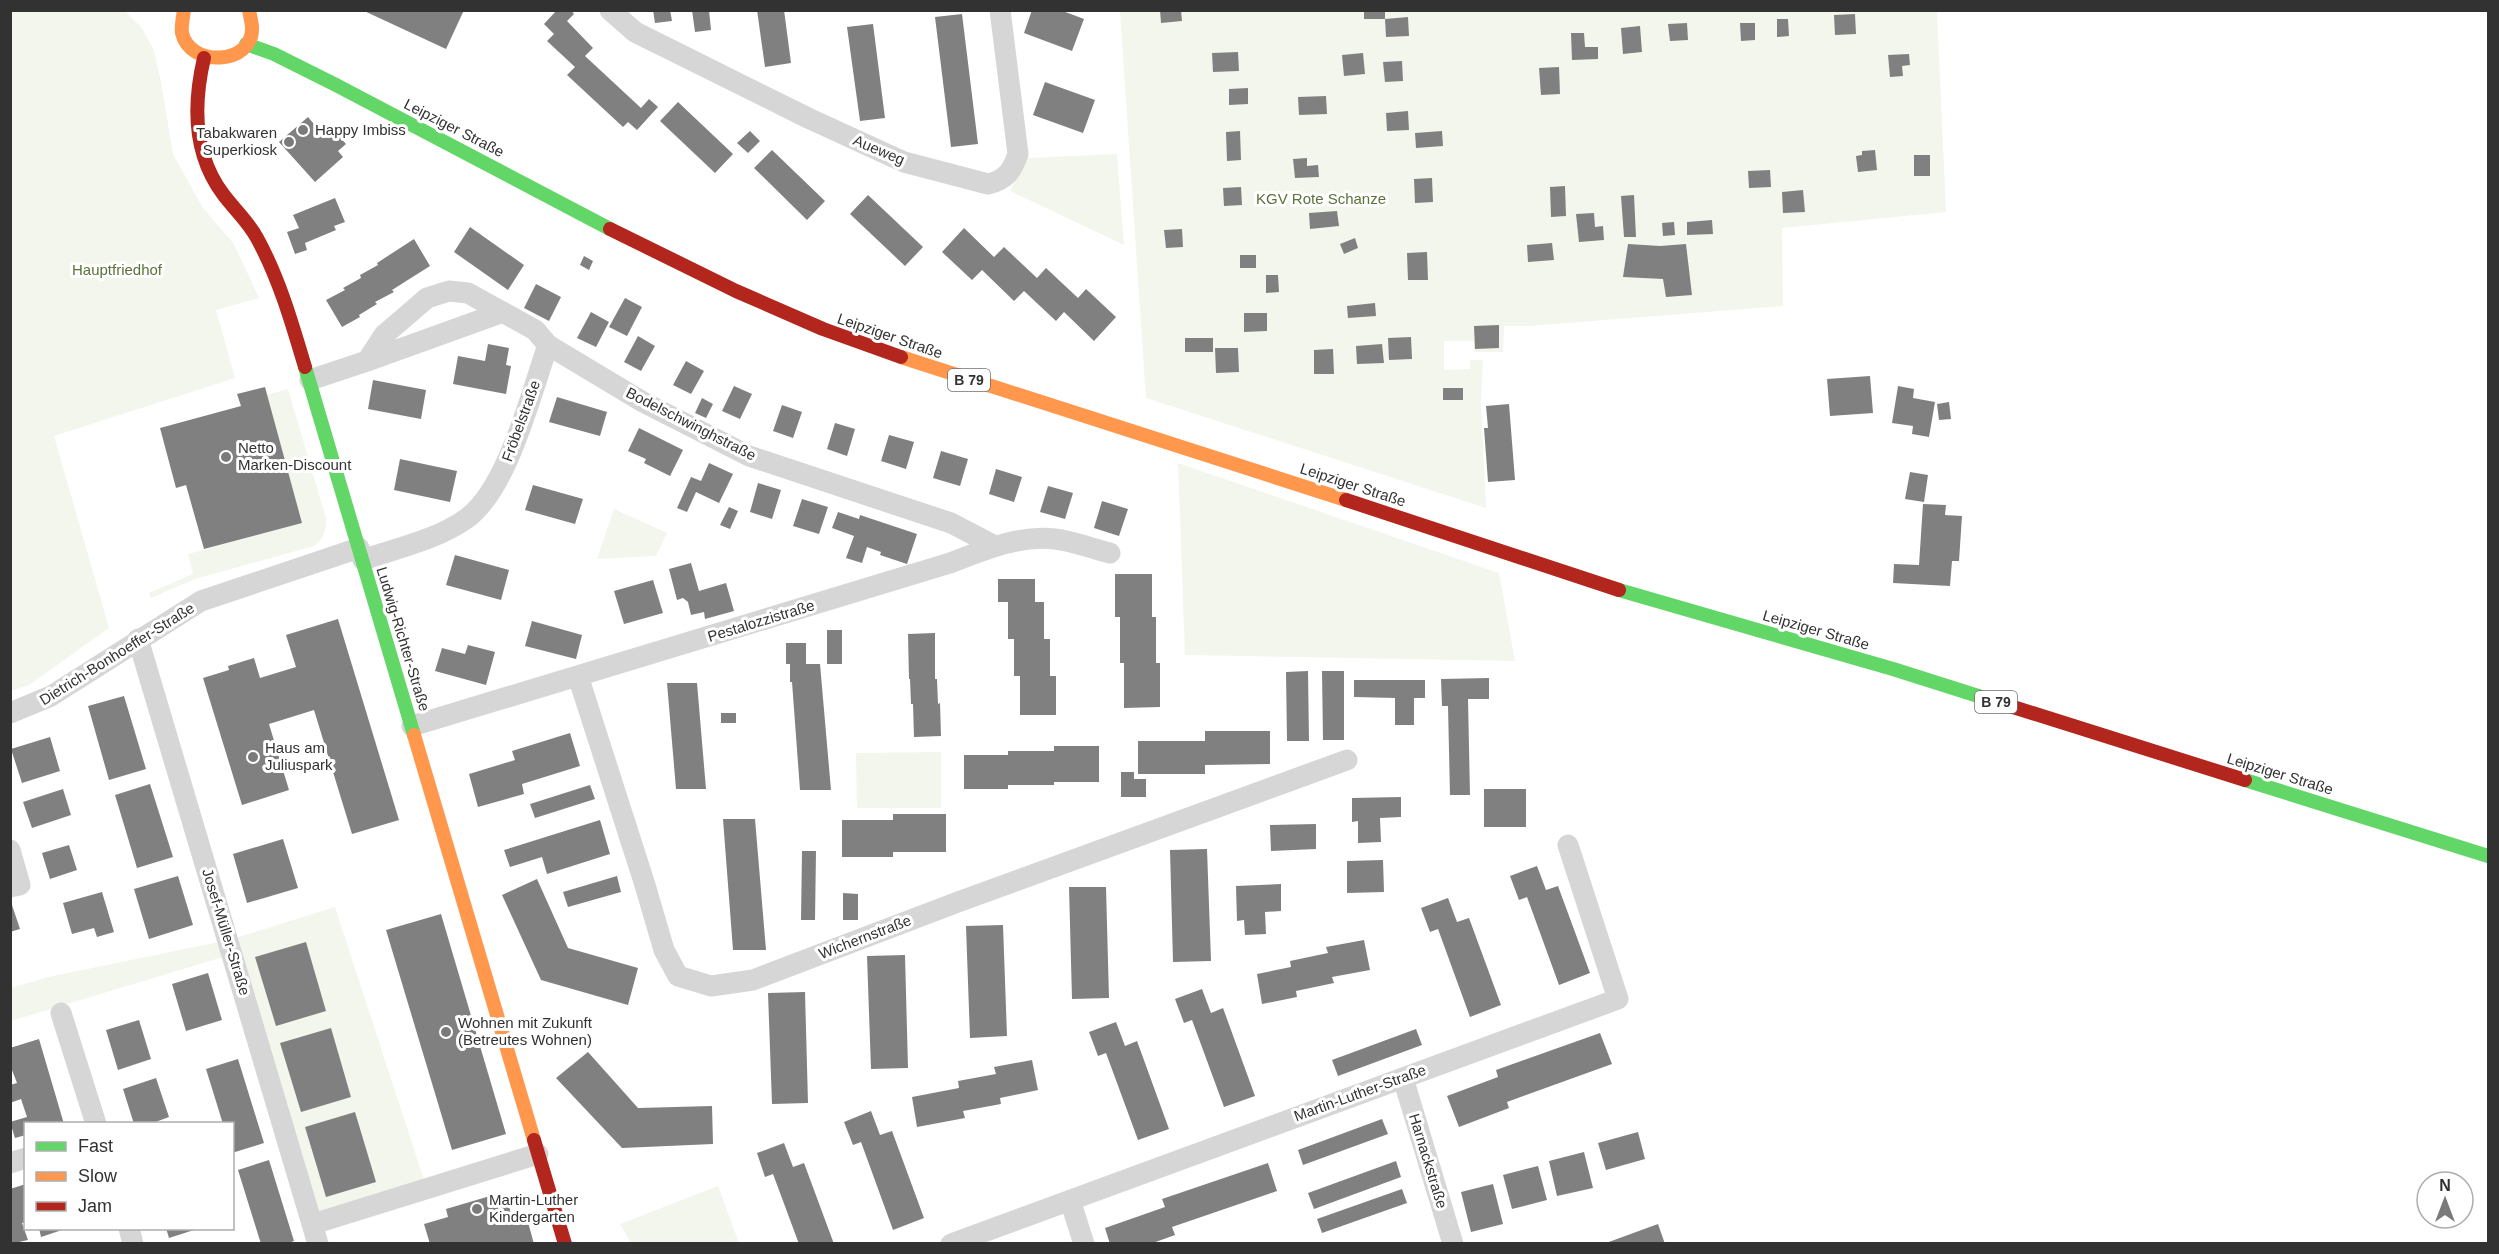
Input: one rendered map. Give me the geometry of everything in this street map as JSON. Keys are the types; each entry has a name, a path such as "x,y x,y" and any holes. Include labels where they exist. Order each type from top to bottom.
{"main road":[{"path":"184,10 182,26 190,49 204,58 220,60 235,55 246,44 252,24 249,10"},
{"name":"Leipziger Straße","path":"246,44 274,54 336,85 585,216 736,291 823,329 886,353 1275,476 1585,580 1893,669 2488,856"},
{"name":"Ludwig-Richter-Straße","path":"204,58 196,88 195,103 196,122 204,159 218,188 252,228 285,301 565,1244"}],"street":[{"name":"Aueweg","path":"610,10 635,32 818,123 904,162 988,184 1001,181 1013,169 1018,154 1000,10"},
{"name":"Bodelschwinghstraße","path":"368,361 384,335 427,298 449,291 468,293 535,330 548,345 643,402 748,456 951,523 995,546"},
{"path":"310,380 503,312"},
{"name":"Fröbelstraße","path":"361,554 444,532 468,518 481,503 507,463 548,345"},
{"name":"Pestalozzistraße","path":"412,726 1023,539 1056,539 1110,554"},
{"name":"Dietrich-Bonhoeffer-Straße","path":"10,713 51,696 201,601 361,554"},
{"name":"Josef-Müller-Straße","path":"138,639 315,1234 538,1154"},
{"name":"Wichernstraße","path":"578,676 664,950 678,976 711,986 753,980 968,898 1347,760"},
{"name":"Martin-Luther-Straße","path":"951,1244 1617,999 1568,845"},
{"path":"10,850 20,885 10,887"},
{"path":"61,1013 95,1122"},
{"name":"Harnackstraße","path":"1403,1078 1453,1244"},
{"path":"1070,1200 1084,1244"}],"green space":[{"name":"Hauptfriedhof","path":"10,11 125,11 142,28 154,51 173,154 203,208 234,244 259,298 216,310 235,378 54,436 109,628 29,685 11,691"},
{"name":"KGV Rote Schanze","path":"1120,11 1937,11 1946,212 1782,228 1783,306 1504,326 1503,352 1474,352 1474,341 1444,341 1444,370 1470,369 1470,360 1483,360 1481,402 1486,508 1146,398"},
{"path":"1117,154 1124,245 1010,191 1027,158"},
{"path":"288,389 326,518 322,537 314,546 195,579 151,598 149,593 193,574 188,554 302,523 267,395"},
{"path":"1178,463 1499,573 1515,661 1185,655"},
{"path":"614,509 667,533 656,556 597,559"},
{"path":"941,752 941,808 857,808 856,753"},
{"path":"335,907 427,1189 313,1224 233,954 11,1021 11,988 48,977 229,940"},
{"path":"718,1186 739,1243 631,1243 620,1224"}],"building":[{"path":"362,10 464,10 446,49"},
{"path":"557,10 571,10 574,14 567,21 593,48 585,56 641,108 649,99 658,107 637,130 628,122 623,127 567,75 575,67 547,41 554,34 544,24"},
{"path":"653,10 670,10 672,21 655,23"},
{"path":"692,10 709,10 711,30 695,32"},
{"path":"757,10 784,10 791,63 765,67"},
{"path":"1032,10 1060,10 1084,19 1072,51 1024,33"},
{"path":"1160,10 1181,10 1182,21 1161,23"},
{"path":"1364,10 1385,10 1385,19 1364,19"},
{"path":"962,14 978,144 951,147 935,17"},
{"path":"1855,14 1856,34 1835,35 1834,15"},
{"path":"1408,17 1409,36 1386,37 1385,19"},
{"path":"1777,19 1788,19 1789,36 1777,37"},
{"path":"1687,23 1688,40 1670,41 1668,24"},
{"path":"1740,23 1755,23 1755,40 1741,41"},
{"path":"873,24 885,118 860,121 847,27"},
{"path":"1640,26 1642,52 1623,54 1621,28"},
{"path":"1571,33 1584,33 1585,47 1598,47 1598,59 1572,60"},
{"path":"1238,52 1239,71 1213,72 1212,53"},
{"path":"1363,53 1365,74 1344,76 1342,55"},
{"path":"1909,54 1910,65 1902,66 1903,76 1890,77 1888,55"},
{"path":"1402,61 1403,81 1385,82 1383,62"},
{"path":"1559,67 1560,94 1541,95 1539,68"},
{"path":"1045,82 1095,100 1083,133 1033,115"},
{"path":"1248,88 1248,104 1229,105 1229,89"},
{"path":"1326,96 1327,114 1299,115 1298,97"},
{"path":"678,102 733,154 715,173 660,121"},
{"path":"1408,111 1409,130 1387,131 1386,113"},
{"path":"308,117 325,137 333,129 346,144 338,151 343,157 315,182 279,142"},
{"path":"750,131 760,141 748,153 737,143"},
{"path":"1240,131 1241,160 1227,161 1226,132"},
{"path":"1442,131 1443,146 1416,148 1415,133"},
{"path":"772,150 825,201 807,220 754,168"},
{"path":"1875,150 1877,170 1858,172 1856,156 1862,155 1862,151"},
{"path":"1914,155 1930,155 1930,176 1914,176"},
{"path":"1307,158 1307,166 1318,165 1319,177 1295,178 1293,159"},
{"path":"1770,170 1771,187 1749,188 1748,171"},
{"path":"1432,178 1433,202 1415,203 1414,179"},
{"path":"1565,186 1566,216 1551,217 1550,187"},
{"path":"1241,187 1242,205 1224,206 1223,188"},
{"path":"1803,190 1805,212 1783,213 1782,192"},
{"path":"868,195 923,247 905,266 850,214"},
{"path":"1634,195 1636,237 1624,237 1621,196"},
{"path":"335,198 345,222 334,226 336,230 305,243 307,250 295,254 287,232 299,228 293,215"},
{"path":"1337,211 1339,226 1310,229 1309,213"},
{"path":"1594,213 1595,227 1603,226 1604,240 1579,242 1576,214"},
{"path":"1712,220 1713,234 1687,235 1687,222"},
{"path":"1674,222 1675,235 1663,236 1662,223"},
{"path":"470,227 524,265 508,290 454,252"},
{"path":"964,228 994,257 1004,247 1037,278 1046,268 1078,298 1086,289 1116,317 1094,341 1064,312 1056,321 1024,291 1014,301 982,270 972,280 942,252"},
{"path":"1182,229 1183,247 1166,248 1164,230"},
{"path":"1355,238 1358,248 1344,254 1340,244"},
{"path":"414,239 430,266 392,290 394,292 375,302 377,304 359,315 360,317 342,327 326,300 345,290 343,288 361,278 360,275"},
{"path":"1552,243 1554,260 1528,262 1527,245"},
{"path":"1628,244 1660,246 1686,244 1692,295 1666,297 1663,279 1623,277"},
{"path":"1427,252 1428,280 1408,280 1407,253"},
{"path":"1240,255 1256,255 1256,268 1240,268"},
{"path":"584,256 593,261 589,270 580,265"},
{"path":"1266,275 1278,275 1279,292 1266,293"},
{"path":"536,284 561,297 549,321 524,308"},
{"path":"625,298 642,307 627,336 609,327"},
{"path":"1375,303 1376,316 1348,318 1347,306"},
{"path":"591,312 609,322 596,347 577,338"},
{"path":"1244,313 1267,313 1267,331 1244,332"},
{"path":"1499,325 1499,348 1475,349 1474,326"},
{"path":"638,336 655,346 641,371 624,362"},
{"path":"1411,337 1412,359 1389,360 1388,338"},
{"path":"1185,338 1213,338 1213,352 1185,352"},
{"path":"488,344 509,348 506,365 511,366 506,394 453,384 458,356 485,361"},
{"path":"1382,344 1384,363 1357,364 1356,346"},
{"path":"1215,348 1238,348 1239,372 1216,373"},
{"path":"1333,349 1334,374 1314,374 1314,350"},
{"path":"686,361 704,371 691,394 673,385"},
{"path":"1870,376 1873,413 1830,416 1827,379"},
{"path":"373,380 426,390 421,419 368,409"},
{"path":"734,386 752,394 740,419 722,411"},
{"path":"1898,386 1914,389 1913,398 1935,402 1929,437 1912,434 1913,426 1892,423"},
{"name":"Netto Marken-Discount","path":"265,387 302,523 204,549 186,485 176,488 160,428 241,406 237,394"},
{"path":"1443,388 1463,388 1463,400 1443,400"},
{"path":"557,397 607,412 600,436 549,422"},
{"path":"702,398 713,404 706,418 695,413"},
{"path":"1949,402 1951,419 1939,420 1937,404"},
{"path":"1509,404 1515,480 1488,482 1484,428 1488,428 1486,406"},
{"path":"782,405 802,412 793,438 773,431"},
{"path":"835,423 855,429 847,456 827,449"},
{"path":"639,428 683,450 670,476 644,463 646,459 628,451"},
{"path":"889,435 914,442 906,469 881,461"},
{"path":"941,451 968,459 960,486 933,478"},
{"path":"400,459 457,471 450,502 394,490"},
{"path":"709,463 733,474 719,503 696,492 687,512 677,508 691,477 701,481"},
{"path":"996,469 1022,477 1014,502 989,494"},
{"path":"1910,472 1928,475 1924,502 1905,499"},
{"path":"758,483 781,490 772,519 750,512"},
{"path":"533,485 583,499 575,524 525,510"},
{"path":"1048,486 1073,493 1065,519 1040,512"},
{"path":"802,499 828,507 819,534 793,526"},
{"path":"1102,501 1128,509 1119,536 1094,528"},
{"path":"1923,504 1946,505 1945,515 1962,516 1959,561 1952,561 1950,586 1893,583 1894,564 1919,565"},
{"path":"729,507 738,511 730,529 720,525"},
{"path":"838,512 859,519 860,515 917,534 907,564 880,555 881,552 867,547 862,563 846,558 854,536 832,528"},
{"path":"455,555 509,570 501,600 446,585"},
{"path":"691,563 699,591 726,583 734,611 705,619 704,612 691,615 688,602 683,598 677,600 669,569"},
{"path":"1115,574 1152,574 1152,617 1156,617 1156,663 1160,663 1160,707 1124,708 1124,663 1120,663 1120,617 1115,617"},
{"path":"998,579 1035,579 1035,602 1044,602 1044,639 1050,639 1050,676 1056,676 1056,715 1020,715 1020,676 1014,676 1014,639 1008,639 1008,602 998,602"},
{"path":"653,580 663,613 624,624 614,591"},
{"name":"Haus am Juliuspark","path":"338,619 399,820 352,834 314,710 269,724 289,790 242,805 203,678 229,670 228,666 254,658 260,678 296,667 286,635"},
{"path":"532,621 582,635 576,659 525,646"},
{"path":"827,630 842,630 842,664 827,664"},
{"path":"935,633 935,679 937,679 938,704 940,703 941,736 914,737 908,634"},
{"path":"786,643 806,643 806,664 820,664 831,790 800,790 792,682 790,682 790,664 786,664"},
{"path":"468,645 495,652 486,685 435,671 442,648 465,654"},
{"path":"1308,671 1309,741 1287,741 1286,672"},
{"path":"1322,671 1344,671 1344,740 1323,740"},
{"path":"1489,678 1489,699 1468,699 1470,795 1450,795 1448,706 1442,706 1441,679"},
{"path":"1354,680 1425,680 1425,698 1414,698 1414,725 1395,725 1395,698 1354,697"},
{"path":"667,683 697,683 706,789 676,789"},
{"path":"124,696 146,769 109,780 88,706"},
{"path":"721,713 736,713 736,723 721,723"},
{"path":"1205,731 1270,731 1270,764 1205,765 1205,774 1138,774 1138,741 1205,741"},
{"path":"570,733 580,766 522,784 524,794 478,807 469,774 515,760 512,751"},
{"path":"50,737 60,771 22,783 11,749"},
{"path":"1054,746 1099,746 1099,782 1054,782 1054,785 1008,785 1008,789 964,789 964,755 1008,755 1008,751 1054,751"},
{"path":"1121,772 1134,772 1134,779 1146,779 1146,797 1121,797"},
{"path":"150,784 173,857 137,868 115,795"},
{"path":"590,785 595,799 535,818 530,804"},
{"path":"63,789 71,815 32,828 23,802"},
{"path":"1484,789 1526,789 1526,827 1484,827"},
{"path":"1401,797 1401,817 1380,818 1381,842 1358,843 1358,821 1352,822 1352,798"},
{"path":"893,814 946,814 946,852 893,852 893,857 842,857 842,820 893,820"},
{"path":"723,819 755,819 766,950 733,950"},
{"path":"600,820 610,854 547,874 542,857 510,867 504,850"},
{"path":"1316,824 1316,849 1271,851 1270,825"},
{"path":"283,839 298,888 247,903 233,854"},
{"path":"69,845 77,870 50,879 42,853"},
{"path":"1207,849 1211,961 1173,962 1170,850"},
{"path":"802,851 816,851 815,920 801,920"},
{"path":"1383,860 1384,892 1347,893 1347,861"},
{"path":"1537,866 1546,890 1558,886 1590,973 1559,985 1527,897 1519,900 1510,876"},
{"path":"178,876 193,925 149,939 134,889"},
{"path":"617,876 621,892 568,907 563,892"},
{"path":"537,879 568,948 638,968 628,1005 541,980 502,895"},
{"path":"1281,884 1281,911 1265,912 1266,934 1245,935 1244,920 1237,921 1236,886"},
{"path":"1069,887 1106,887 1109,998 1072,999"},
{"path":"102,892 114,932 97,937 94,928 72,934 63,903"},
{"path":"843,893 858,894 858,920 843,920"},
{"path":"1448,898 1457,922 1469,918 1501,1005 1470,1017 1438,929 1430,932 1421,908"},
{"path":"10,899 20,929 10,932"},
{"name":"Wohnen mit Zukunft (Betreutes Wohnen)","path":"441,914 506,1134 452,1150 386,930"},
{"path":"1003,925 1007,1036 970,1038 966,926"},
{"path":"1364,940 1370,970 1332,977 1334,983 1296,991 1297,997 1262,1004 1257,974 1291,967 1290,961 1328,953 1326,947"},
{"path":"306,942 326,1011 276,1026 255,957"},
{"path":"905,955 908,1068 871,1069 867,956"},
{"path":"208,973 222,1020 186,1031 172,984"},
{"path":"1202,989 1211,1013 1223,1008 1255,1096 1224,1107 1192,1020 1184,1023 1175,999"},
{"path":"805,992 808,1103 772,1104 768,993"},
{"path":"139,1020 151,1059 118,1070 106,1030"},
{"path":"1116,1022 1125,1046 1137,1041 1169,1129 1138,1140 1106,1053 1098,1056 1089,1032"},
{"path":"331,1028 351,1097 301,1112 280,1043"},
{"path":"1416,1029 1422,1045 1338,1076 1332,1060"},
{"path":"1600,1033 1612,1064 1507,1102 1509,1108 1459,1127 1447,1096 1498,1077 1496,1070"},
{"path":"39,1039 63,1122 24,1122 24,1136 15,1138 10,1122 27,1117 21,1099 10,1103 10,1085 17,1083 10,1065 10,1048"},
{"path":"588,1052 638,1108 712,1106 713,1144 622,1148 556,1078"},
{"path":"238,1059 264,1143 234,1152 234,1122 222,1122 206,1069"},
{"path":"1032,1060 1038,1090 1000,1098 1001,1104 963,1111 965,1118 917,1127 912,1097 959,1088 958,1081 996,1074 994,1067"},
{"path":"156,1078 169,1117 155,1122 133,1122 123,1089"},
{"path":"871,1111 880,1135 892,1131 924,1218 893,1230 861,1142 853,1145 844,1122"},
{"path":"355,1112 376,1182 326,1197 305,1127"},
{"path":"1382,1119 1388,1134 1303,1165 1298,1150"},
{"path":"1638,1132 1645,1159 1606,1170 1598,1143"},
{"path":"784,1143 793,1167 804,1163 834,1244 799,1244 773,1174 765,1177 757,1153"},
{"path":"1584,1152 1593,1188 1557,1196 1549,1161"},
{"path":"269,1160 294,1241 285,1244 261,1244 238,1170"},
{"path":"1396,1161 1401,1177 1314,1209 1308,1193"},
{"path":"1268,1163 1277,1191 1172,1227 1175,1235 1150,1244 1110,1244 1105,1228 1165,1207 1162,1199"},
{"path":"1538,1166 1547,1200 1512,1209 1503,1175"},
{"path":"1493,1184 1503,1224 1471,1232 1461,1192"},
{"path":"24,1185 24,1222 22,1223 28,1240 10,1244 10,1189"},
{"path":"1402,1189 1407,1203 1322,1233 1317,1219"},
{"path":"490,1196 493,1206 508,1202 512,1218 526,1215 534,1244 430,1244 424,1224 448,1217 446,1209"},
{"path":"1658,1224 1665,1244 1606,1244 1606,1243"},
{"path":"39,1230 62,1230 41,1237"},
{"path":"167,1230 194,1230 169,1238"}],"traffic: fast":[{"path":"246,44 274,54 336,85 610,229"},
{"path":"305,367 414,735"},
{"path":"1619,590 1893,669 1994,701"},
{"path":"2245,780 2488,856"}],"traffic: slow":[{"path":"184,10 182,33 187,44 196,52 208,57 220,58 243,49 250,40 252,28 249,10"},
{"path":"901,357 1346,500"},
{"path":"414,735 534,1140"}],"traffic: jam":[{"path":"204,58 197,111 198,129 206,162 213,179 249,226 265,253 284,301 305,367"},
{"path":"610,229 736,291 823,329 901,357"},
{"path":"1346,500 1619,590"},
{"path":"1994,701 2245,780"},
{"path":"534,1140 565,1244"}],"place":[{"name":"Happy Imbiss","path":"303,130"},
{"name":"Tabakwaren Superkiosk","path":"289,142"},
{"name":"Netto Marken-Discount","path":"226,457"},
{"name":"Haus am Juliuspark","path":"253,757"},
{"name":"Wohnen mit Zukunft (Betreutes Wohnen)","path":"446,1032"},
{"name":"Martin-Luther Kindergarten","path":"477,1209"}]}
